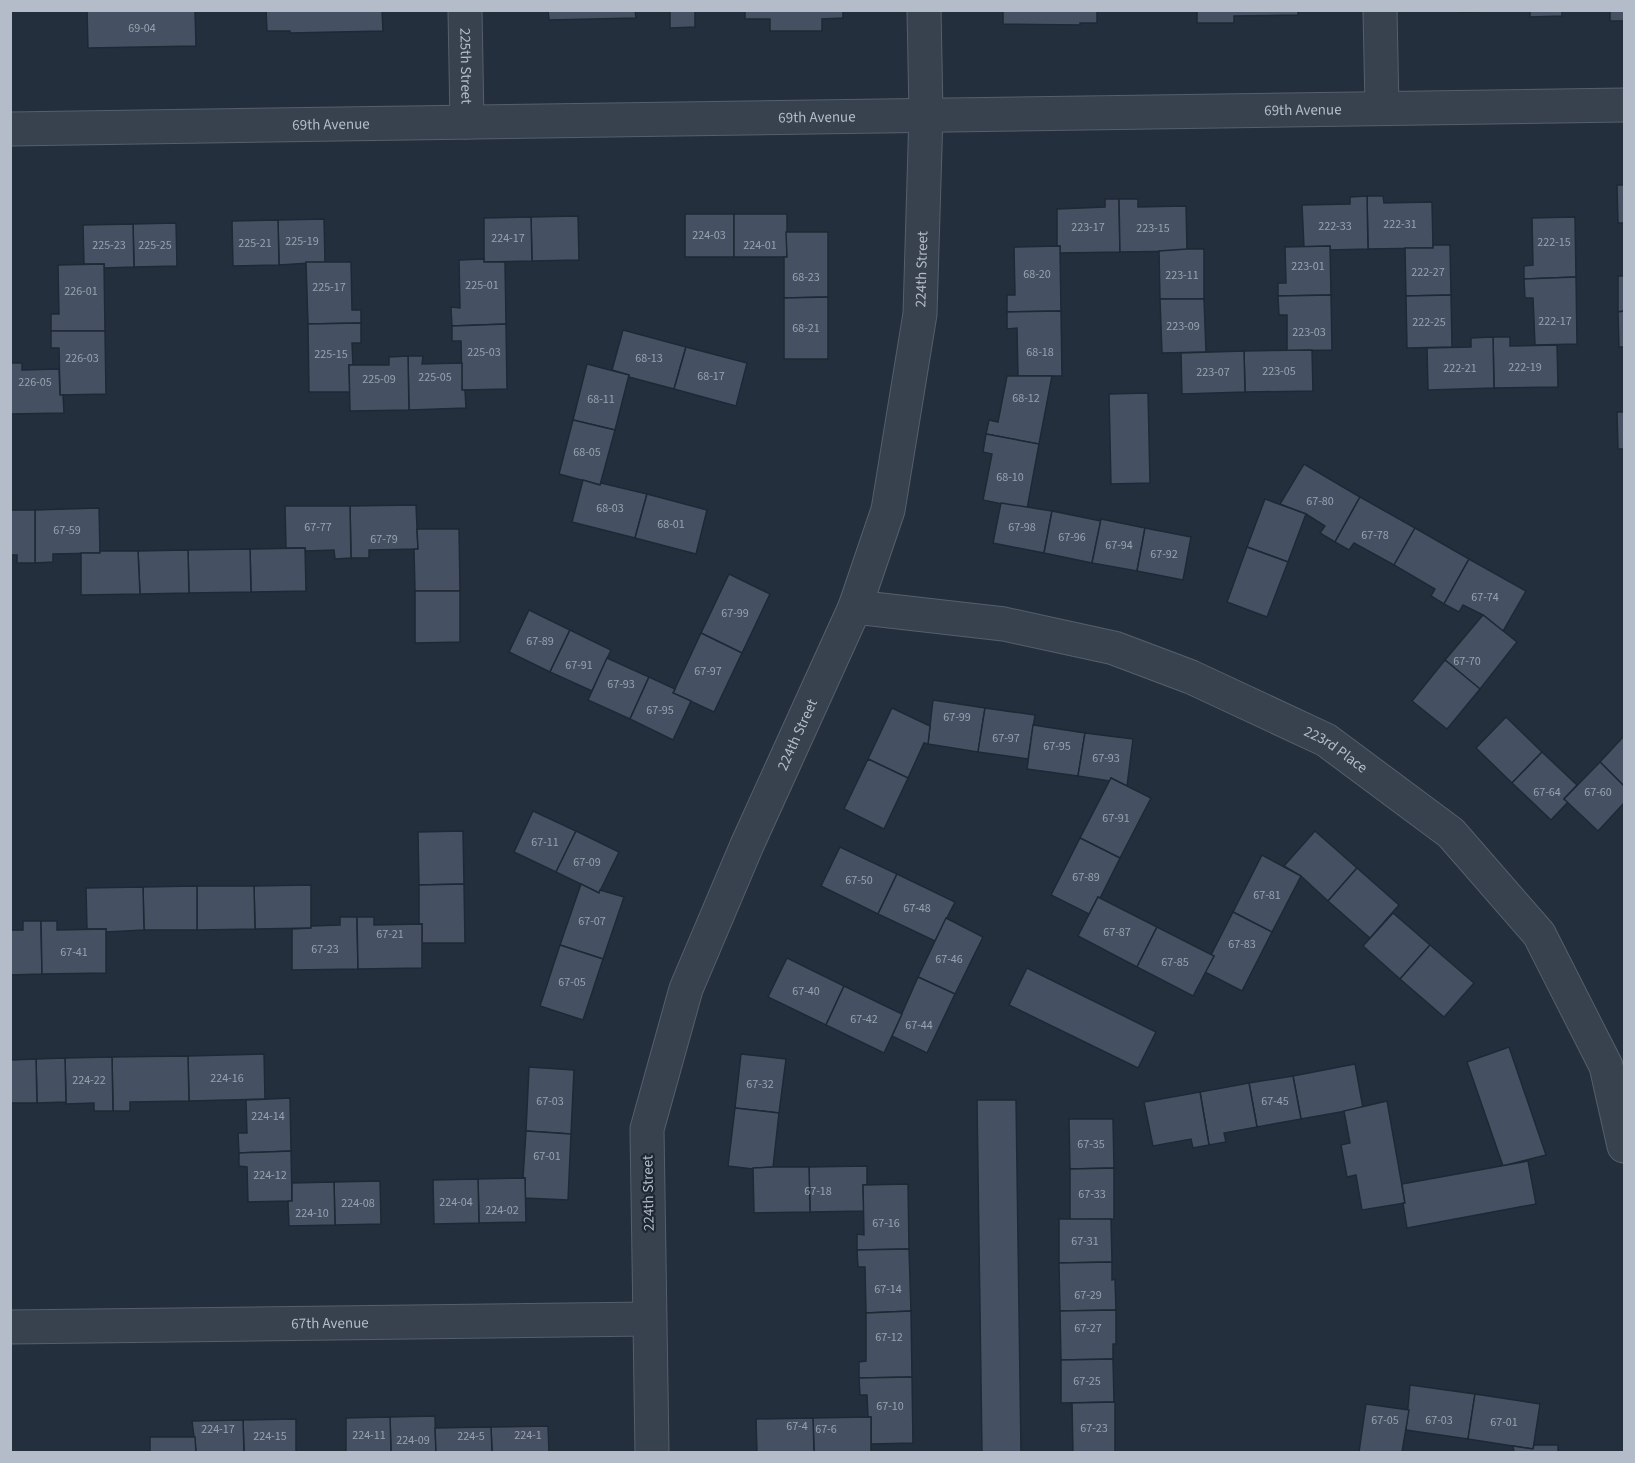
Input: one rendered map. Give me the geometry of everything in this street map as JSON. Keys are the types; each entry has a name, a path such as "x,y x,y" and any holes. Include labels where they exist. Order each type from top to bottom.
{"street":[{"name":"225th Street","path":"465,10 467,122"},
{"name":"224th Street","path":"652,1452 647,1129 686,989 742,856 855,606 888,510 920,314 926,114 924,10"},
{"path":"1380,10 1382,107"},
{"name":"69th Avenue","path":"10,129 1624,105"},
{"name":"223rd Place","path":"855,606 1004,624 1114,648 1191,677 1326,740 1452,833 1539,934 1606,1066 1624,1146"},
{"name":"67th Avenue","path":"10,1327 650,1319"}],"building":[{"path":"87,10 195,10 196,46 88,48"},
{"path":"266,10 382,10 383,31 290,33 290,31 267,31"},
{"path":"548,10 635,10 636,18 549,20"},
{"path":"670,10 695,10 695,27 670,28"},
{"path":"745,10 843,10 843,18 822,19 822,31 770,31 770,19 745,19"},
{"path":"1003,10 1097,10 1097,23 1080,23 1080,25 1003,24"},
{"path":"1197,10 1298,10 1298,15 1234,16 1234,23 1197,23"},
{"path":"1461,10 1514,10 1461,12"},
{"path":"1530,10 1562,10 1562,16 1530,17"},
{"path":"1610,10 1624,10 1624,21 1610,21"},
{"path":"1617,185 1624,185 1624,223 1618,223"},
{"path":"1367,196 1383,196 1384,203 1432,202 1433,248 1368,249"},
{"path":"1367,196 1368,249 1330,250 1330,246 1304,247 1302,205 1350,204 1350,197"},
{"path":"1105,199 1119,199 1120,252 1060,253 1060,246 1057,246 1057,209 1105,207"},
{"path":"1119,199 1138,199 1138,207 1186,206 1187,251 1120,252"},
{"path":"685,214 734,214 734,257 685,257"},
{"path":"734,214 787,214 787,257 734,257"},
{"path":"578,216 579,260 532,261 531,217"},
{"path":"531,217 532,261 484,262 484,218"},
{"path":"1575,217 1576,277 1524,279 1524,266 1533,265 1532,218"},
{"path":"324,219 325,262 279,265 278,220"},
{"path":"278,220 279,265 233,266 232,221"},
{"path":"176,223 177,266 134,267 133,224"},
{"path":"133,224 134,267 104,268 104,264 84,264 83,225"},
{"path":"786,232 828,232 828,297 784,298"},
{"path":"1433,245 1450,245 1451,295 1406,296 1405,248 1433,248"},
{"path":"1060,246 1061,311 1007,312 1007,295 1015,295 1014,247"},
{"path":"1330,246 1331,295 1278,296 1278,283 1286,283 1285,247"},
{"path":"1204,249 1204,299 1160,299 1159,251"},
{"path":"484,259 484,262 505,262 506,324 452,326 451,307 460,308 459,260"},
{"path":"306,262 351,262 352,310 361,310 361,323 308,324"},
{"path":"104,264 105,331 51,331 51,314 59,314 58,265"},
{"path":"1618,276 1624,276 1624,311 1618,312"},
{"path":"1576,277 1577,344 1535,345 1533,298 1525,298 1524,279"},
{"path":"1331,295 1332,350 1287,351 1287,315 1279,315 1278,296"},
{"path":"1451,295 1452,347 1407,348 1406,296"},
{"path":"828,297 828,359 784,359 784,298"},
{"path":"1160,299 1204,299 1206,352 1162,353"},
{"path":"1061,311 1062,376 1018,376 1017,328 1007,329 1007,312"},
{"path":"1624,311 1624,347 1619,347 1618,312"},
{"path":"361,323 361,343 352,343 353,365 349,365 350,392 309,392 308,324"},
{"path":"506,324 507,389 462,390 461,341 452,341 452,326"},
{"path":"623,330 686,347 674,389 612,370"},
{"path":"51,331 105,331 106,394 60,395 59,348 51,348"},
{"path":"1493,337 1510,337 1510,346 1557,345 1558,387 1494,388"},
{"path":"1493,337 1494,388 1428,390 1427,348 1471,347 1471,338"},
{"path":"686,347 747,363 736,406 674,389"},
{"path":"1312,350 1313,391 1245,392 1244,351"},
{"path":"1244,351 1245,392 1182,394 1181,353"},
{"path":"408,356 423,356 422,364 462,363 462,390 465,390 466,408 409,410"},
{"path":"408,356 409,410 350,411 349,365 389,365 389,357"},
{"path":"10,363 22,363 22,370 59,369 60,395 63,395 64,413 10,414"},
{"path":"587,364 629,375 615,430 573,420"},
{"path":"1007,376 1052,376 1039,444 986,434 989,420 998,422"},
{"path":"1148,393 1150,483 1111,484 1109,394"},
{"path":"1617,412 1624,412 1624,449 1618,449"},
{"path":"573,420 615,430 600,485 559,474"},
{"path":"986,434 1039,444 1027,509 983,500 992,454 983,452"},
{"path":"1304,464 1360,497 1335,542 1320,533 1325,526 1306,514 1280,504"},
{"path":"583,480 647,494 635,538 572,522"},
{"path":"647,494 707,510 696,554 635,538"},
{"path":"1360,497 1415,528 1394,565 1354,543 1349,550 1335,542"},
{"path":"1265,499 1306,514 1288,562 1247,547"},
{"path":"1001,503 1052,511 1044,553 993,543"},
{"path":"416,505 418,549 369,550 369,558 351,558 350,506"},
{"path":"285,506 350,506 351,558 335,559 334,550 305,551 305,548 286,548"},
{"path":"99,508 100,553 53,554 53,562 35,563 35,510"},
{"path":"10,510 35,510 35,563 17,563 17,555 10,555"},
{"path":"1052,511 1101,521 1092,563 1044,553"},
{"path":"1101,519 1145,528 1137,571 1092,563"},
{"path":"1145,528 1191,537 1183,580 1137,571"},
{"path":"1415,528 1469,559 1444,604 1431,596 1435,589 1394,565"},
{"path":"417,529 459,529 460,591 415,591 414,549 418,549"},
{"path":"1247,547 1288,562 1267,617 1227,602"},
{"path":"305,548 306,591 251,592 250,549"},
{"path":"250,549 251,592 189,593 188,550"},
{"path":"188,550 189,593 140,594 138,551"},
{"path":"100,551 138,551 140,594 81,595 81,553 100,553"},
{"path":"1469,559 1526,591 1503,631 1483,615 1463,605 1459,612 1444,604"},
{"path":"729,574 770,594 742,653 701,633"},
{"path":"415,591 460,591 460,642 415,643"},
{"path":"529,610 570,630 550,672 509,652"},
{"path":"1483,615 1517,642 1480,689 1445,660"},
{"path":"570,630 611,650 592,691 550,672"},
{"path":"701,633 742,653 714,712 673,693"},
{"path":"607,658 649,677 630,719 588,700"},
{"path":"1445,660 1480,689 1447,729 1412,701"},
{"path":"649,677 675,689 673,693 691,701 673,740 630,719"},
{"path":"933,700 985,708 978,752 928,744"},
{"path":"892,708 930,726 928,744 924,743 908,778 868,759"},
{"path":"985,708 1035,715 1028,759 978,752"},
{"path":"1506,717 1542,752 1512,783 1476,748"},
{"path":"1033,725 1085,733 1078,776 1027,769"},
{"path":"1085,733 1133,739 1127,786 1111,778 1110,781 1078,776"},
{"path":"1624,736 1624,786 1600,762"},
{"path":"1542,752 1577,785 1564,799 1568,802 1551,820 1512,783"},
{"path":"868,759 908,778 884,829 844,809"},
{"path":"1600,762 1624,786 1624,803 1598,831 1564,799"},
{"path":"1111,778 1151,798 1120,858 1080,838"},
{"path":"533,811 576,831 556,872 514,852"},
{"path":"463,831 464,884 419,885 418,832"},
{"path":"576,831 619,852 599,893 556,872"},
{"path":"1315,831 1357,868 1328,901 1301,876 1284,866"},
{"path":"1080,838 1120,858 1100,898 1098,897 1089,914 1051,895"},
{"path":"840,847 897,874 878,914 821,886"},
{"path":"1262,855 1301,876 1272,932 1233,912"},
{"path":"1357,868 1399,905 1370,938 1328,901"},
{"path":"897,874 955,902 935,941 878,914"},
{"path":"464,884 465,943 422,943 422,924 419,924 419,885"},
{"path":"581,884 599,893 600,890 624,897 603,959 560,945"},
{"path":"311,885 311,928 255,929 254,886"},
{"path":"197,886 254,886 255,929 197,930"},
{"path":"197,886 197,930 144,930 143,887"},
{"path":"143,887 144,930 105,932 106,929 87,929 86,888"},
{"path":"1098,897 1157,927 1137,967 1078,936"},
{"path":"1233,912 1272,932 1242,991 1205,972"},
{"path":"1393,913 1430,945 1400,979 1363,946"},
{"path":"340,917 357,917 358,969 292,970 292,929 340,925"},
{"path":"357,917 374,917 374,925 422,924 422,968 358,969"},
{"path":"946,918 983,937 955,994 918,977"},
{"path":"23,921 41,921 42,974 10,975 10,930 23,930"},
{"path":"41,921 57,921 57,930 106,929 106,973 42,974"},
{"path":"1157,927 1214,956 1193,996 1137,967"},
{"path":"560,945 603,959 583,1020 540,1006"},
{"path":"1430,945 1474,983 1444,1017 1400,979"},
{"path":"787,958 844,986 826,1025 768,997"},
{"path":"1027,968 1156,1032 1138,1068 1009,1005"},
{"path":"918,977 955,994 927,1053 892,1036"},
{"path":"844,986 902,1014 884,1053 826,1025"},
{"path":"1509,1047 1546,1155 1503,1166 1467,1062"},
{"path":"264,1054 265,1099 189,1101 188,1056"},
{"path":"741,1054 786,1059 779,1113 735,1108"},
{"path":"188,1056 189,1101 130,1102 130,1111 113,1111 112,1057"},
{"path":"112,1057 113,1111 94,1111 94,1103 66,1104 65,1058"},
{"path":"65,1058 66,1102 37,1103 36,1059"},
{"path":"36,1059 37,1103 10,1103 10,1060"},
{"path":"1355,1064 1363,1108 1301,1119 1293,1076"},
{"path":"529,1067 574,1070 571,1134 526,1131"},
{"path":"1293,1076 1301,1119 1257,1127 1249,1083"},
{"path":"1249,1083 1257,1127 1224,1133 1226,1142 1209,1145 1200,1092"},
{"path":"1200,1092 1209,1145 1193,1148 1191,1139 1153,1146 1144,1102"},
{"path":"290,1098 291,1151 239,1153 238,1133 247,1133 246,1100"},
{"path":"977,1100 1016,1100 1021,1452 982,1452"},
{"path":"1387,1101 1405,1203 1362,1210 1356,1175 1347,1177 1341,1145 1350,1143 1344,1111"},
{"path":"735,1108 779,1113 773,1167 753,1169 728,1166"},
{"path":"1069,1119 1113,1119 1114,1168 1070,1169"},
{"path":"526,1131 571,1134 568,1200 525,1198 525,1178 523,1178"},
{"path":"291,1151 292,1201 248,1202 247,1167 239,1166 239,1153"},
{"path":"1528,1161 1536,1204 1407,1228 1402,1184"},
{"path":"867,1166 867,1185 863,1185 864,1211 810,1212 809,1167"},
{"path":"809,1167 810,1212 754,1213 753,1168"},
{"path":"1114,1168 1114,1219 1070,1220 1070,1169"},
{"path":"525,1178 526,1222 479,1223 478,1179"},
{"path":"478,1179 479,1223 434,1224 433,1180"},
{"path":"380,1181 381,1224 335,1225 334,1182"},
{"path":"334,1182 335,1225 289,1226 288,1201 292,1201 292,1183"},
{"path":"908,1184 909,1249 857,1250 857,1234 864,1235 863,1185"},
{"path":"1059,1219 1111,1219 1112,1262 1059,1263"},
{"path":"909,1249 911,1311 866,1313 865,1267 858,1267 857,1250"},
{"path":"1112,1262 1116,1310 1060,1311 1059,1263"},
{"path":"1116,1310 1116,1344 1113,1344 1113,1359 1061,1360 1060,1311"},
{"path":"911,1311 912,1377 859,1378 859,1362 866,1361 866,1313"},
{"path":"1113,1359 1114,1402 1061,1403 1061,1360"},
{"path":"912,1377 913,1443 871,1444 871,1417 868,1417 867,1395 860,1395 859,1378"},
{"path":"1410,1385 1475,1394 1468,1439 1406,1430"},
{"path":"1475,1394 1540,1404 1533,1449 1468,1439"},
{"path":"1115,1402 1115,1452 1073,1452 1072,1403"},
{"path":"1366,1404 1409,1410 1402,1452 1359,1452"},
{"path":"435,1416 436,1452 391,1452 390,1417"},
{"path":"390,1417 391,1452 346,1452 346,1418"},
{"path":"871,1417 871,1452 814,1452 813,1418"},
{"path":"813,1418 814,1452 757,1452 756,1419"},
{"path":"296,1419 296,1452 244,1452 243,1420"},
{"path":"243,1420 244,1452 196,1452 192,1421"},
{"path":"548,1426 549,1452 492,1452 491,1427"},
{"path":"491,1427 492,1452 436,1452 435,1428"},
{"path":"150,1437 195,1437 196,1452 150,1452"},
{"path":"1534,1445 1558,1445 1558,1452 1514,1452 1513,1446 1533,1449"}]}
